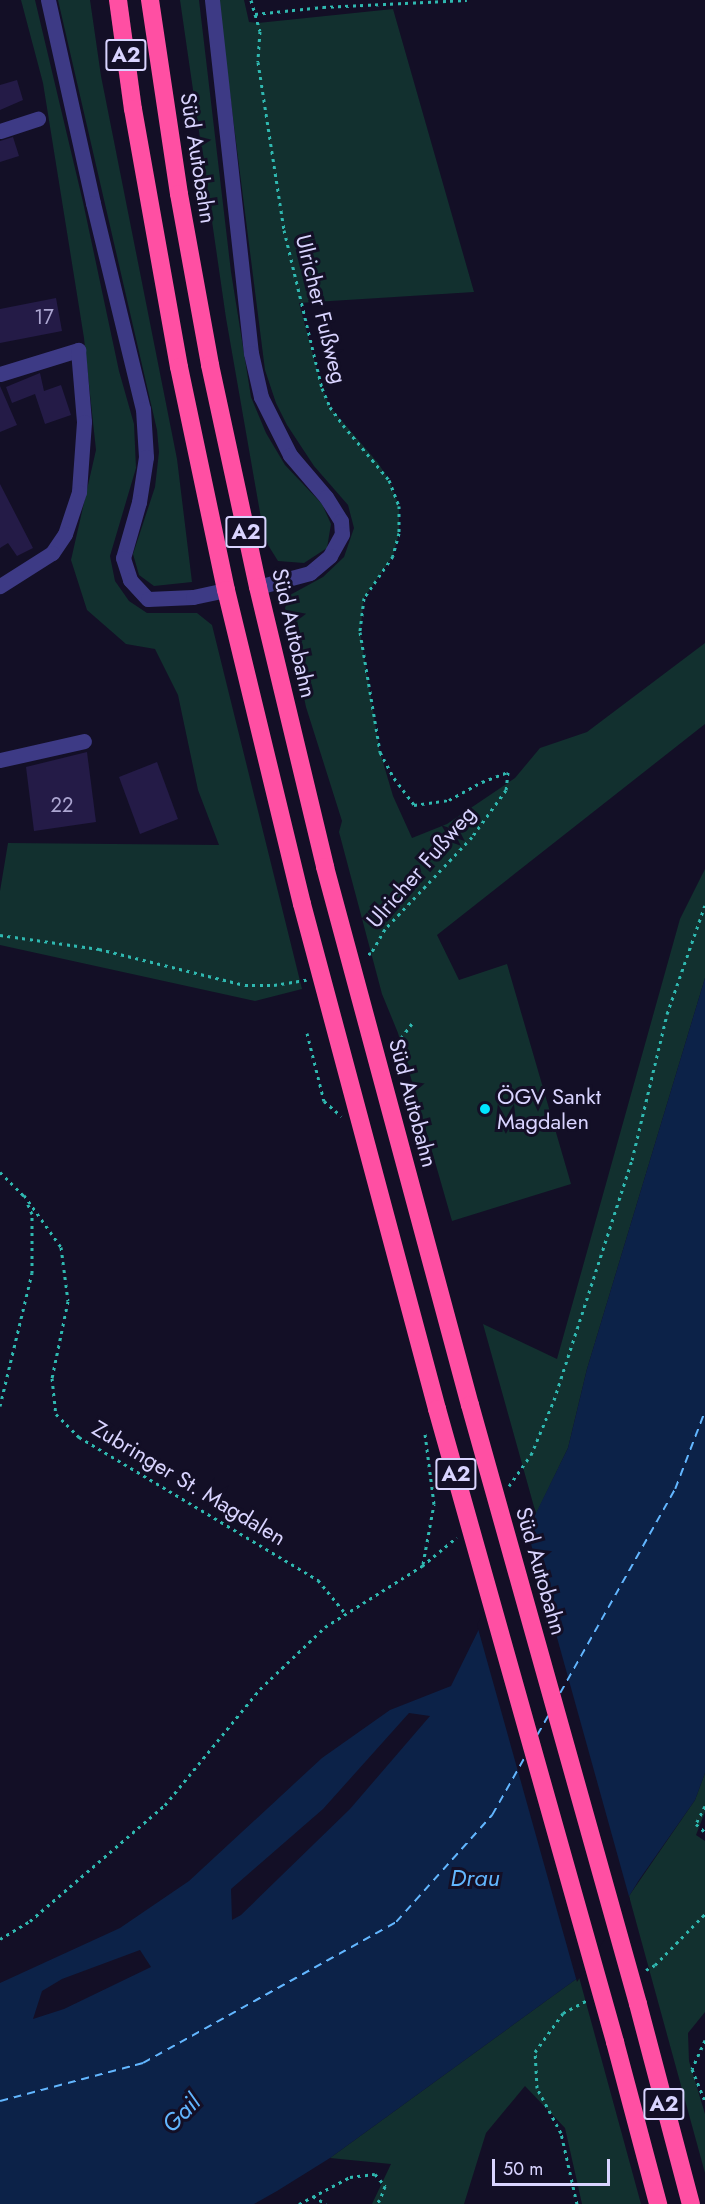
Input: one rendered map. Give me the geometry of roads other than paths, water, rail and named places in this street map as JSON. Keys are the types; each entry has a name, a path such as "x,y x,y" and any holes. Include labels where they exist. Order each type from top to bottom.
{"highway":[{"name":"A2","path":"118,0 134,110 171,321 226,590 302,904 434,1397 615,2042 658,2204"},
{"name":"Süd Autobahn","path":"150,0 187,242 210,365 258,587 325,867 470,1405 638,2004 691,2204"}],"street":[{"path":"48,0 93,203 143,409 146,457 139,502 123,558 130,580 148,599 193,597 226,590"},
{"path":"212,0 251,353 261,397 290,455 326,497 341,521 342,534 330,556 310,573 258,587"},
{"path":"0,132 38,119"},
{"path":"0,374 78,350 84,422 79,492 65,534 52,553 0,586"},
{"path":"0,760 84,741"}],"water":[{"name":"Drau","path":"705,978 705,1773 695,1800 639,1880 579,1977 330,2158 277,2191 254,2204 0,2204 0,1983 120,1928 189,1881 322,1758 390,1710 451,1686 568,1448 587,1369","holes":["409,1713 430,1716 350,1809 241,1915 232,1920 231,1889 323,1809","140,1950 151,1967 64,2009 33,2019 42,1991 62,1979"]}],"place":[{"name":"ÖGV Sankt Magdalen","path":"485,1109"}],"water label":[{"name":"Gail","path":"181,2113"}]}
